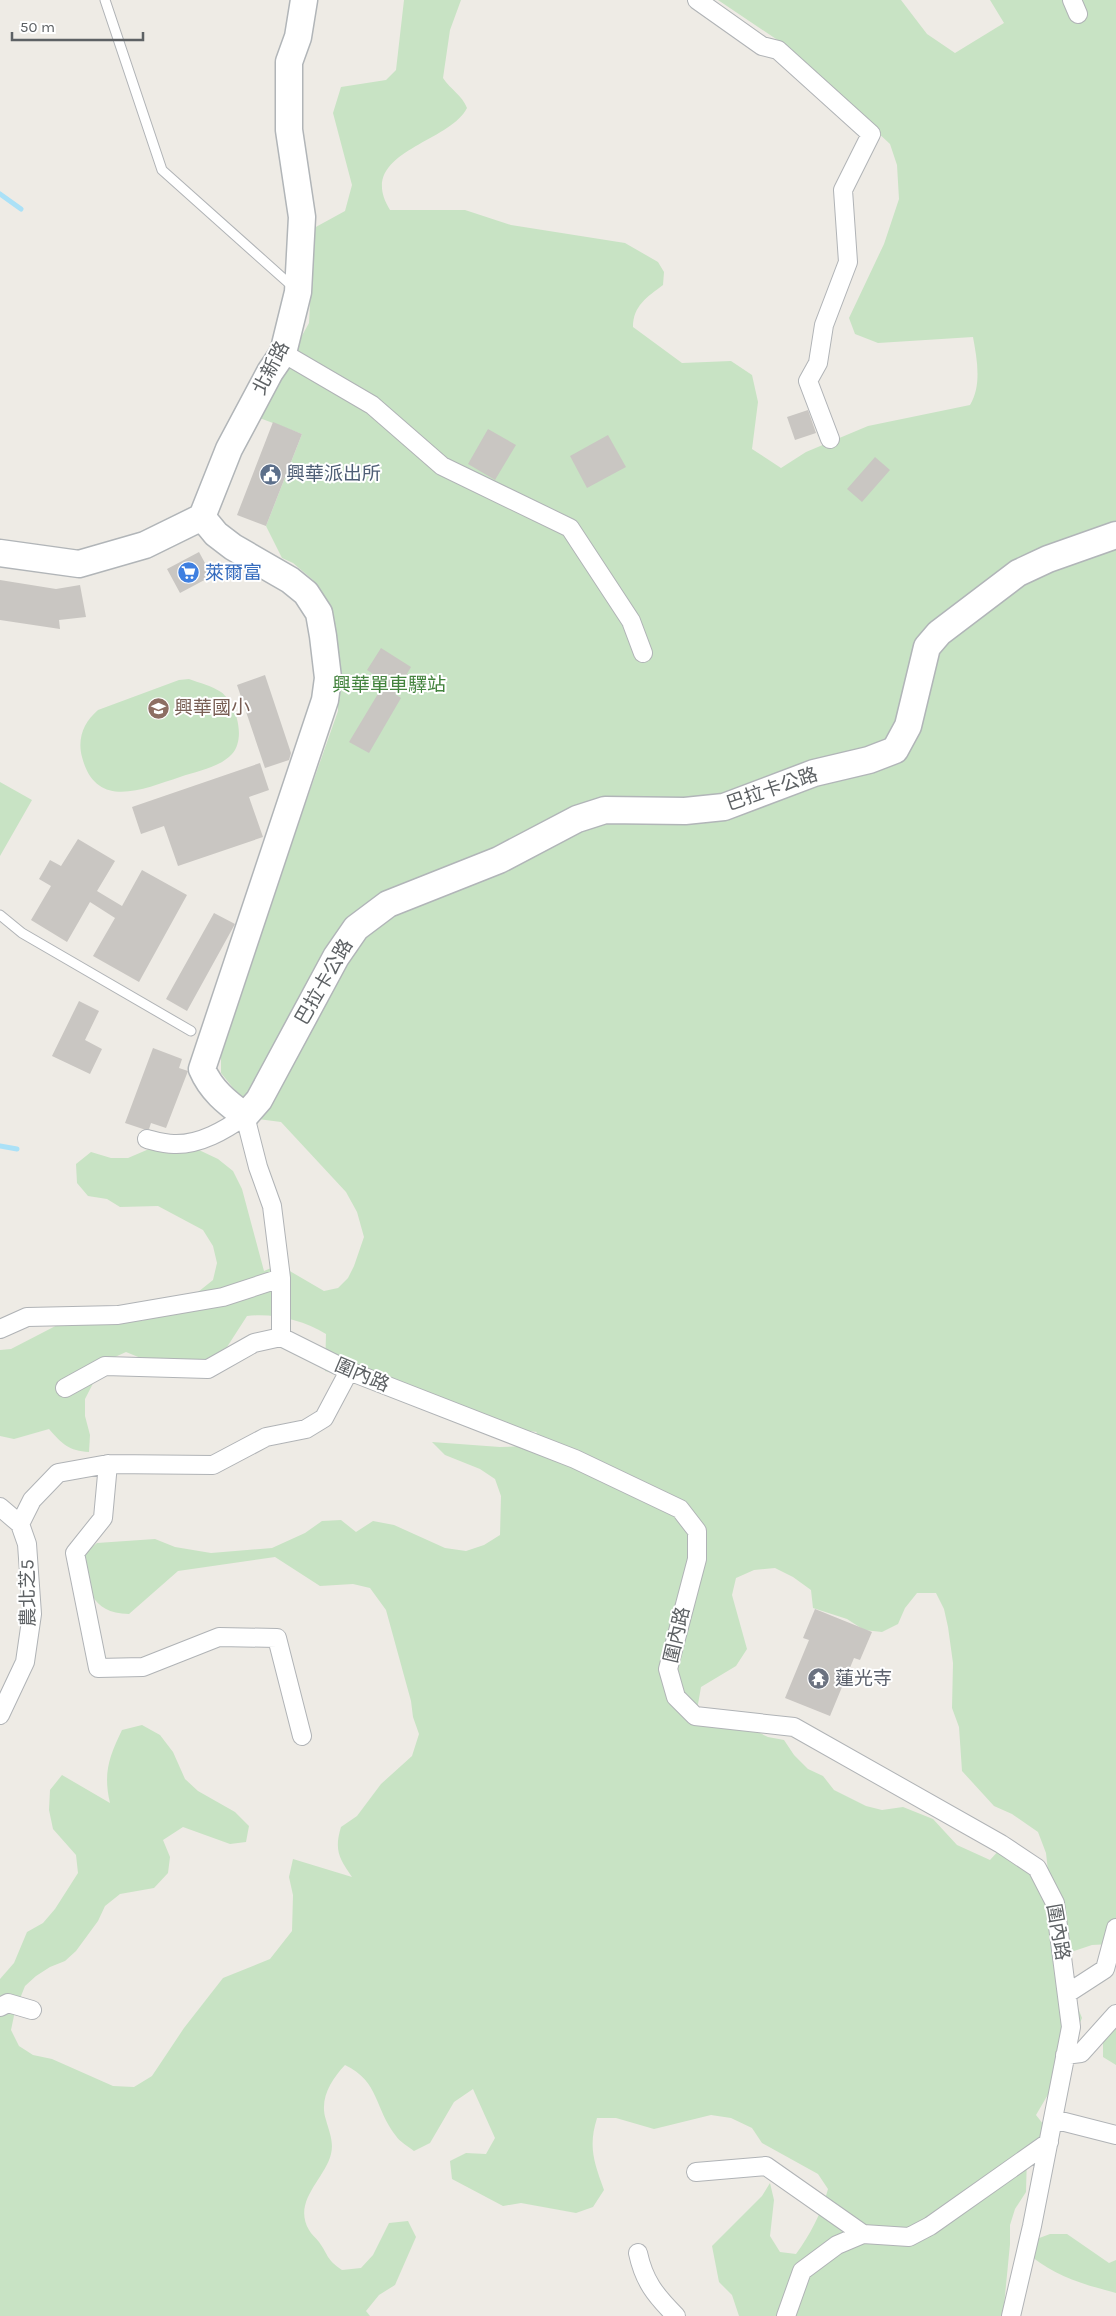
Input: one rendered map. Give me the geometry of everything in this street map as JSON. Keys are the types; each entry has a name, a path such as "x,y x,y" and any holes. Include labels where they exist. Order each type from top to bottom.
{"main road":[{"name":"北新路","path":"202,517 229,449 270,372 283,353 298,292 302,217 289,130 289,62 298,36 304,0"},
{"path":"0,553 79,564 144,545 202,517 216,534 233,547 290,580 306,593 319,613 328,678 325,700 202,1069 209,1084 225,1101 245,1116"},
{"name":"巴拉卡公路","path":"245,1116 259,1100 336,958 356,928 388,904 499,860 577,819 605,810 685,811 724,807 814,773 869,760 895,750 908,726 927,647 939,633 1018,573 1048,559 1116,535"}],"street":[{"path":"697,0 762,46 778,50 871,134 843,190 848,262 824,325 818,363 808,381 830,439"},
{"path":"283,353 372,404 442,466 570,528 631,621 643,653"},
{"path":"65,1388 105,1366 208,1369 254,1343 280,1337 281,1278 272,1206 258,1167 245,1116 225,1130 195,1141 173,1144 147,1139"},
{"path":"0,1329 27,1317 118,1315 223,1297 281,1278"},
{"name":"圍內路","path":"280,1337 349,1371 575,1459 680,1509 696,1530 697,1560 668,1669 676,1697 695,1716 794,1728 1001,1844 1037,1868 1055,1903 1071,2027 1064,2055 1049,2142 1011,2316"},
{"path":"0,1507 20,1524 32,1500 58,1474 108,1464 212,1465 266,1437 306,1430 324,1418 349,1371"},
{"path":"108,1464 104,1518 75,1553 98,1668 144,1667 219,1637 277,1638 302,1736"},
{"name":"農北芝5","path":"0,1714 25,1662 32,1614 27,1544 20,1524"},
{"path":"1068,1993 1105,1969 1116,1928"},
{"path":"0,2007 8,2003 32,2010"},
{"path":"1064,2055 1081,2053 1116,2014"},
{"path":"1053,2119 1116,2135"},
{"path":"786,2316 802,2271 837,2245 863,2234 909,2237 930,2226 1049,2142"},
{"path":"696,2172 766,2166 863,2234"},
{"path":"638,2252 643,2275 662,2302 676,2316"}],"lane":[{"path":"104,0 162,170 298,292"},
{"path":"0,915 22,933 191,1031"}],"green space":[{"name":"興華單車驛站","path":"404,0 461,0 450,30 443,78 467,108 457,120 394,162 384,175 382,190 390,210 465,210 511,225 625,243 658,262 664,272 663,285 646,298 638,308 635,313 633,327 682,363 731,361 752,375 758,402 752,449 781,468 806,452 868,426 970,405 976,389 978,372 976,354 973,337 878,343 855,334 849,318 884,244 899,199 897,165 890,144 779,41 718,0 901,0 927,34 955,53 1004,23 990,0 1116,0 1116,1925 1111,1944 1092,1945 1071,1952 1062,1968 1082,2018 1053,2086 1036,2115 1047,2129 1027,2155 1026,2192 1015,2209 1010,2225 1003,2316 739,2316 732,2295 719,2282 712,2246 762,2196 770,2183 774,2200 770,2236 780,2252 796,2254 815,2223 828,2189 818,2174 762,2143 752,2128 731,2118 711,2115 654,2129 616,2118 597,2118 594,2128 593,2154 604,2190 593,2207 576,2213 521,2203 503,2206 452,2179 450,2161 466,2153 486,2154 495,2138 473,2089 454,2102 430,2143 414,2151 396,2136 389,2126 365,2079 345,2065 331,2083 325,2097 324,2112 331,2137 331,2154 328,2163 311,2190 304,2209 305,2219 310,2232 319,2242 330,2260 342,2270 361,2268 373,2255 389,2223 408,2221 416,2237 395,2285 379,2295 366,2311 370,2316 0,2316 0,1979 14,1963 27,1932 43,1923 55,1909 78,1873 76,1855 53,1829 49,1810 50,1790 62,1775 110,1803 107,1774 114,1749 122,1730 142,1725 160,1735 173,1752 185,1779 198,1791 235,1812 249,1826 246,1842 230,1844 183,1827 163,1840 170,1857 168,1873 154,1888 120,1894 105,1906 98,1921 76,1951 65,1961 50,1967 36,1976 25,1986 15,2011 11,2030 19,2046 33,2055 52,2059 113,2086 134,2087 152,2076 184,2028 223,1978 270,1959 292,1931 293,1895 289,1877 293,1859 352,1877 339,1854 338,1842 341,1827 357,1816 381,1784 412,1756 419,1734 386,1610 370,1588 353,1584 320,1586 275,1557 178,1571 129,1614 106,1609 98,1603 86,1578 82,1555 97,1543 155,1539 175,1547 211,1553 272,1548 305,1533 322,1521 341,1520 356,1532 373,1521 394,1525 445,1548 466,1551 484,1545 500,1535 501,1496 495,1479 480,1469 445,1455 432,1442 500,1447 528,1446 537,1432 520,1430 341,1374 325,1371 326,1334 298,1321 257,1315 247,1316 227,1347 211,1357 192,1364 153,1363 126,1352 104,1362 85,1399 85,1416 90,1435 89,1452 66,1446 49,1429 14,1439 0,1436 0,1350 11,1349 69,1319 142,1321 160,1312 174,1298 198,1292 213,1280 217,1263 213,1246 203,1230 158,1206 120,1207 107,1199 88,1196 77,1183 76,1164 91,1152 111,1158 128,1158 163,1143 182,1142 218,1159 233,1171 242,1189 264,1271 276,1266 288,1270 324,1291 338,1288 348,1278 364,1237 357,1212 346,1192 281,1122 258,1119 221,1073 221,1043 338,711 338,663 313,580 293,563 282,558 266,526 302,434 257,417 309,323 314,228 345,211 352,185 333,113 341,87 386,80 396,70","holes":["775,1568 793,1577 811,1590 813,1608 847,1619 864,1630 882,1632 898,1624 905,1608 917,1593 936,1593 944,1609 948,1627 953,1663 952,1708 959,1727 962,1771 994,1806 1012,1814 1038,1832 1046,1853 1048,1871 1001,1848 990,1860 957,1845 933,1819 903,1807 882,1810 866,1806 834,1790 823,1776 808,1769 794,1755 784,1740 768,1737 732,1720 697,1710 701,1687 736,1666 747,1649 732,1595 736,1578 754,1570"]},
{"path":"189,679 210,686 227,697 235,713 239,731 236,748 232,754 221,763 151,787 122,792 109,790 98,785 89,774 82,757 80,743 85,725 93,715 98,710 179,680"},
{"path":"0,782 32,800 0,856"},
{"path":"1116,2023 1116,2065 1103,2057 1103,2040"},
{"path":"1050,2234 1067,2234 1109,2263 1116,2260 1116,2293 1062,2275 1032,2257 1034,2240"}],"building":[{"path":"808,410 816,433 795,440 787,417"},
{"name":"興華派出所","path":"273,422 302,434 266,526 237,515"},
{"path":"488,429 516,445 495,480 468,464"},
{"path":"608,435 626,467 587,488 570,456"},
{"path":"875,457 890,470 862,502 847,489"},
{"name":"萊爾富","path":"199,552 212,576 180,593 167,569"},
{"path":"0,580 56,589 80,585 86,617 59,620 60,629 0,620"},
{"path":"381,648 411,667 395,694 401,698 369,753 349,742 385,682 367,670"},
{"path":"265,675 291,753 289,760 265,768 237,685"},
{"path":"260,763 269,790 249,797 263,837 178,866 164,826 141,834 132,807"},
{"path":"78,839 115,861 97,891 122,906 142,870 187,895 139,982 93,956 115,918 90,902 67,942 31,920 51,886 39,879 50,860 61,866"},
{"path":"214,913 235,924 187,1011 166,999"},
{"path":"79,1001 99,1011 85,1040 102,1049 90,1074 52,1056"},
{"path":"153,1048 182,1059 179,1068 188,1071 166,1128 151,1123 149,1129 143,1129 125,1123"},
{"name":"蓮光寺","path":"815,1609 872,1632 860,1660 854,1658 830,1716 785,1698 809,1640 803,1638"}],"waterway":[{"path":"0,194 21,209"},
{"path":"0,1146 17,1149"}],"place":[{"name":"興華派出所","path":"270,474"},
{"name":"萊爾富","path":"189,573"},
{"name":"興華國小","path":"158,708"},
{"name":"蓮光寺","path":"819,1679"}]}
